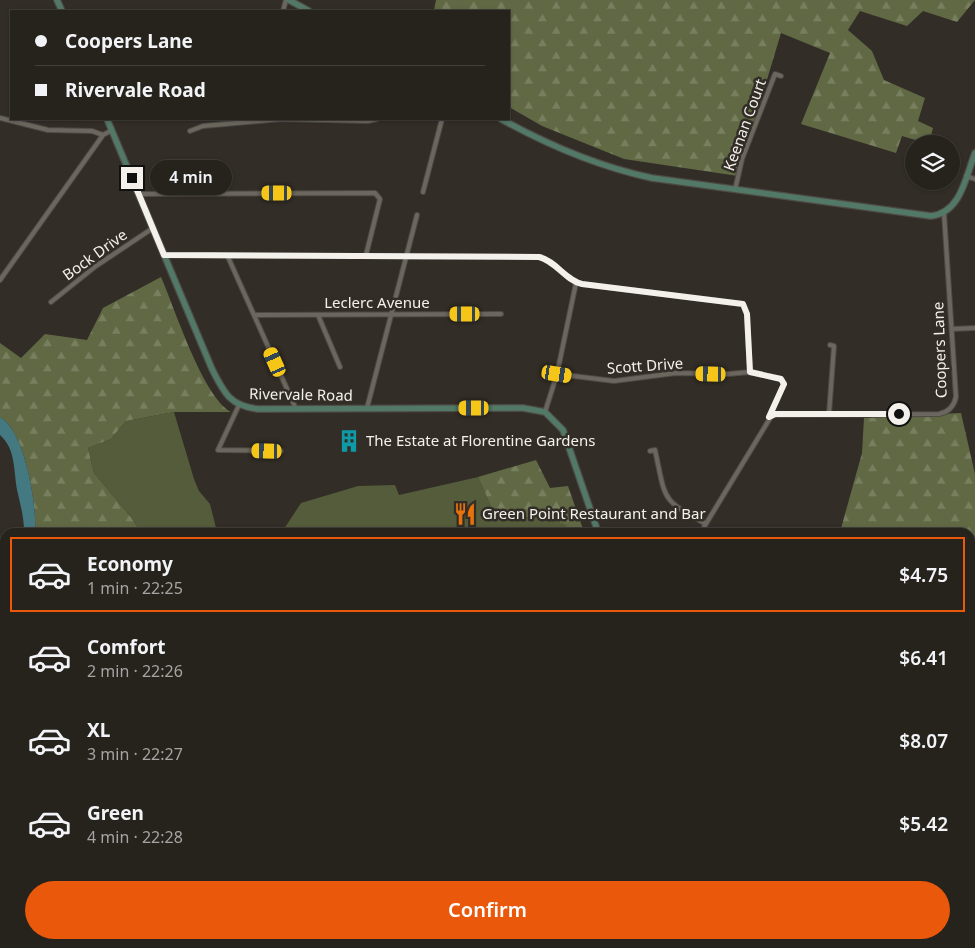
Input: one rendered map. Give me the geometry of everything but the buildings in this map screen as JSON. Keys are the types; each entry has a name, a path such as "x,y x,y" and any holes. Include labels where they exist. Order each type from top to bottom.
{"street":[{"path":"287,0 307,10"},
{"name":"Keenan Court","path":"734,190 742,159 775,74 781,76"},
{"path":"0,118 48,130 92,131 103,135"},
{"name":"Rivervale Road","path":"107,120 212,369 226,395 239,405 258,409 523,408 545,412"},
{"path":"190,131 203,126 266,120"},
{"path":"348,120 372,120"},
{"path":"423,192 442,120"},
{"path":"503,120 554,145 619,170 652,178 931,216 944,213 956,202 975,153"},
{"path":"0,280 103,135 112,130"},
{"path":"966,176 975,179"},
{"path":"139,194 375,193 380,199 366,255"},
{"name":"Coopers Lane","path":"769,417 775,414 918,415 946,412 953,405 956,397 944,213"},
{"path":"367,408 417,214"},
{"name":"Bock Drive","path":"51,302 96,266 153,228"},
{"path":"164,255 539,257 547,260 576,283 739,302 747,310 750,372"},
{"path":"228,256 296,409"},
{"path":"576,283 557,374 545,412 563,430 597,528"},
{"name":"Leclerc Avenue","path":"254,315 501,314"},
{"path":"318,315 340,367"},
{"path":"952,328 975,328"},
{"path":"830,346 834,346 830,414"},
{"name":"Scott Drive","path":"557,374 608,381 676,373 728,374 750,372 766,374 783,381 784,388 769,417"},
{"path":"239,405 218,450 281,451"},
{"path":"704,528 769,417"},
{"path":"650,451 655,450 664,492 670,502 706,524"}],"green space":[{"path":"436,0 975,0 957,22 923,11 907,26 860,11 848,30 872,51 884,80 925,98 918,121 933,128 931,135 902,136 896,153 801,124 830,53 781,33 738,176 624,159 542,126 510,108 510,10 434,10"},
{"path":"161,277 200,371 210,389 231,412 174,412 126,421 111,439 88,448 94,473 138,528 35,528 34,505 23,452 9,425 0,417 0,343 21,358 45,334 87,340 103,308"},
{"path":"174,412 194,479 199,491 210,504 216,528 138,528 94,473 88,448 111,439 126,421"},
{"path":"961,413 975,474 975,528 841,528 862,453 864,418"},
{"path":"536,460 550,488 568,486 583,528 567,528 566,525 541,516 497,520 478,477"},
{"path":"478,477 497,520 541,516 567,525 568,528 285,528 301,503 358,486 395,485 399,495"}],"water":[{"path":"0,417 9,425 23,452 34,505 35,528 24,528 16,486 14,462 9,448 0,435"}],"place":[{"name":"The Estate at Florentine Gardens","path":"349,441"},
{"name":"Green Point Restaurant and Bar","path":"465,514"}],"route":[{"path":"132,178 164,255 539,257 547,260 576,283 743,304 747,310 750,372 758,372 781,379 784,384 784,388 769,417 775,414 899,414"}]}
